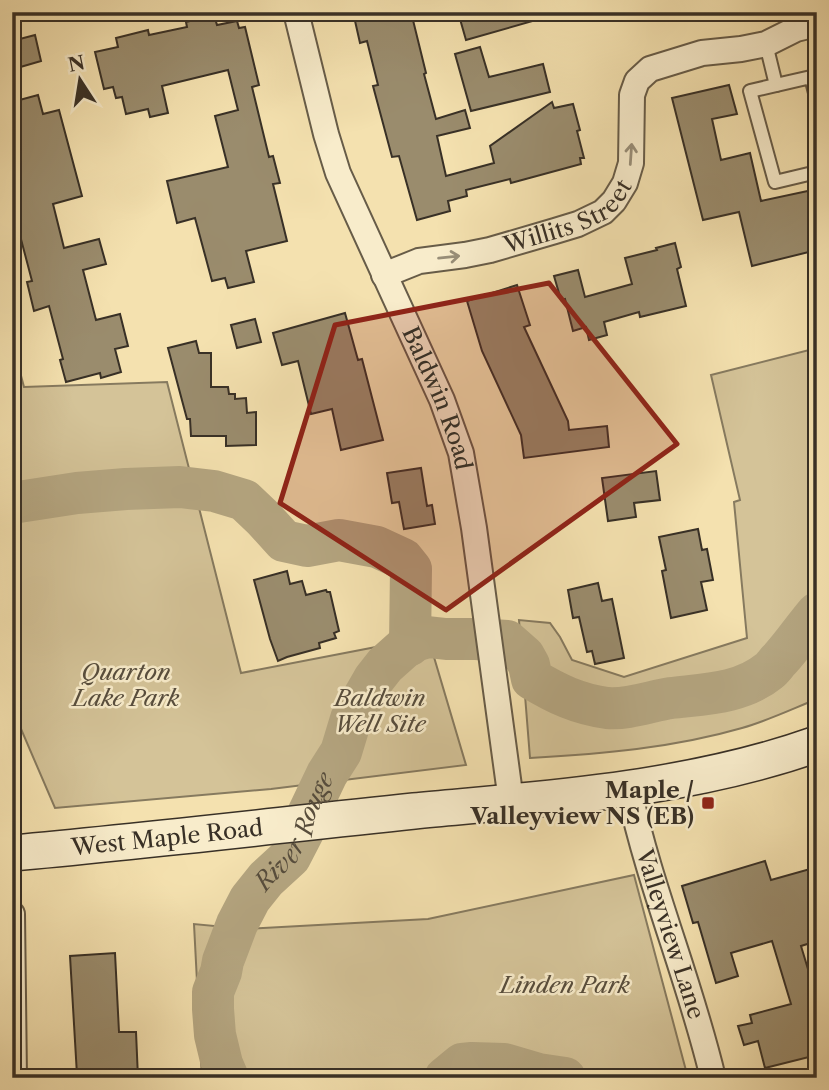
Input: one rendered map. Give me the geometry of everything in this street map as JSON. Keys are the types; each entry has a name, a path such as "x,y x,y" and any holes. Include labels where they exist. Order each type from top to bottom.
{"main road":[{"name":"West Maple Road","path":"12,852 629,790 707,775 817,744"}],"street":[{"name":"Baldwin Road","path":"296,12 334,162 442,400 461,453 484,596 511,801"},
{"name":"Willits Street","path":"384,275 419,261 490,250 578,224 603,212 614,201 625,183 631,163 632,95 637,81 650,69 678,59 766,44 801,22"},
{"name":"Valleyview Lane","path":"629,790 638,829 699,1021 713,1078"},
{"path":"12,915 14,1078"}],"lane":[{"path":"766,44 776,85"},
{"path":"817,101 811,76 750,91 775,182 817,172"}],"highlighted area":[{"path":"549,283 677,444 446,610 280,503 335,325"}],"green space":[{"name":"Quarton Lake Park","path":"12,342 24,387 167,382 241,673 428,637 466,765 271,789 55,808 12,708"},
{"path":"817,348 817,699 751,725 690,741 610,752 530,758 519,620 550,623 572,660 624,677 747,638 734,502 740,500 711,375"},
{"name":"Linden Park","path":"634,875 688,1078 202,1078 194,924 246,929 428,919"}],"building":[{"path":"353,12 411,12 436,119 465,110 470,128 437,136 446,176 494,163 490,146 552,102 554,108 573,104 584,158 580,158 581,164 511,183 510,179 466,190 467,196 448,201 450,211 417,220 399,156 392,157 373,86 378,85 367,41 360,43"},
{"path":"458,12 543,12 543,18 466,40"},
{"path":"214,15 217,25 237,21 239,28 245,27 259,85 252,87 269,157 273,156 280,183 273,184 287,241 246,251 254,282 228,288 225,278 212,281 195,218 177,223 167,181 228,167 215,116 238,110 228,70 162,86 168,113 150,117 148,109 126,114 122,97 116,98 113,87 104,89 95,52 118,47 116,38 148,30 149,35 187,27 186,22"},
{"path":"35,35 41,61 17,68 12,41"},
{"path":"480,47 489,77 543,64 550,92 471,111 455,54"},
{"path":"729,85 737,114 712,119 721,160 750,153 761,201 817,189 817,250 752,266 739,212 703,220 672,98"},
{"path":"38,95 43,114 59,110 82,196 53,204 64,248 99,239 106,264 83,270 96,320 120,314 128,346 115,349 121,372 101,378 100,373 66,382 49,306 34,311 27,282 32,281 17,224 12,226 12,102"},
{"path":"675,243 681,267 677,269 686,306 640,317 639,312 604,322 607,335 589,340 586,327 573,331 565,299 561,300 554,276 578,270 585,297 632,284 625,258"},
{"path":"517,285 530,325 524,327 568,421 569,430 607,426 609,447 524,458 521,435 482,351 467,301"},
{"path":"345,313 358,360 362,359 383,440 341,450 332,409 311,414 298,361 282,365 273,333"},
{"path":"255,319 261,342 237,348 231,325"},
{"path":"196,341 199,353 211,353 211,387 228,387 229,394 235,394 235,399 246,398 247,413 256,412 256,445 226,446 226,436 191,436 190,419 187,419 168,348"},
{"path":"421,468 427,506 432,505 435,524 404,529 399,502 392,503 387,473"},
{"path":"656,471 660,500 634,503 636,517 608,521 602,478"},
{"path":"698,529 702,550 707,549 713,580 701,582 707,610 671,618 659,537"},
{"path":"287,571 290,584 302,581 306,595 326,590 330,592 339,631 334,633 336,638 319,643 320,648 278,661 254,580"},
{"path":"598,583 602,601 612,599 624,658 595,664 592,651 587,652 579,617 573,618 568,590"},
{"path":"765,861 771,880 817,867 817,941 801,946 817,999 817,1055 765,1068 758,1041 744,1045 738,1026 752,1023 750,1015 791,1004 772,941 731,953 738,976 716,983 698,922 693,923 682,886"},
{"path":"115,953 119,1032 136,1032 138,1078 87,1078 87,1074 77,1075 70,956"}],"waterway":[{"path":"12,503 126,489 180,487 214,491 244,500 284,541 307,546 339,540 377,547 403,559 411,569 410,645"},
{"name":"River Rouge","path":"228,1078 215,1035 213,992 237,924 250,899 266,879 290,857 327,774 341,752 351,719 374,679 403,649 414,641 428,637 507,641 524,656 532,679 568,698 607,708 623,708 671,698 722,692 758,679 772,668 817,613"},
{"name":"River Rouge","path":"445,1078 462,1064 472,1063 504,1064 538,1074 565,1078"}],"place":[{"name":"Maple / Valleyview NS (EB)","path":"708,803"}],"park label":[{"name":"Baldwin Well Site","path":"380,711"}]}
